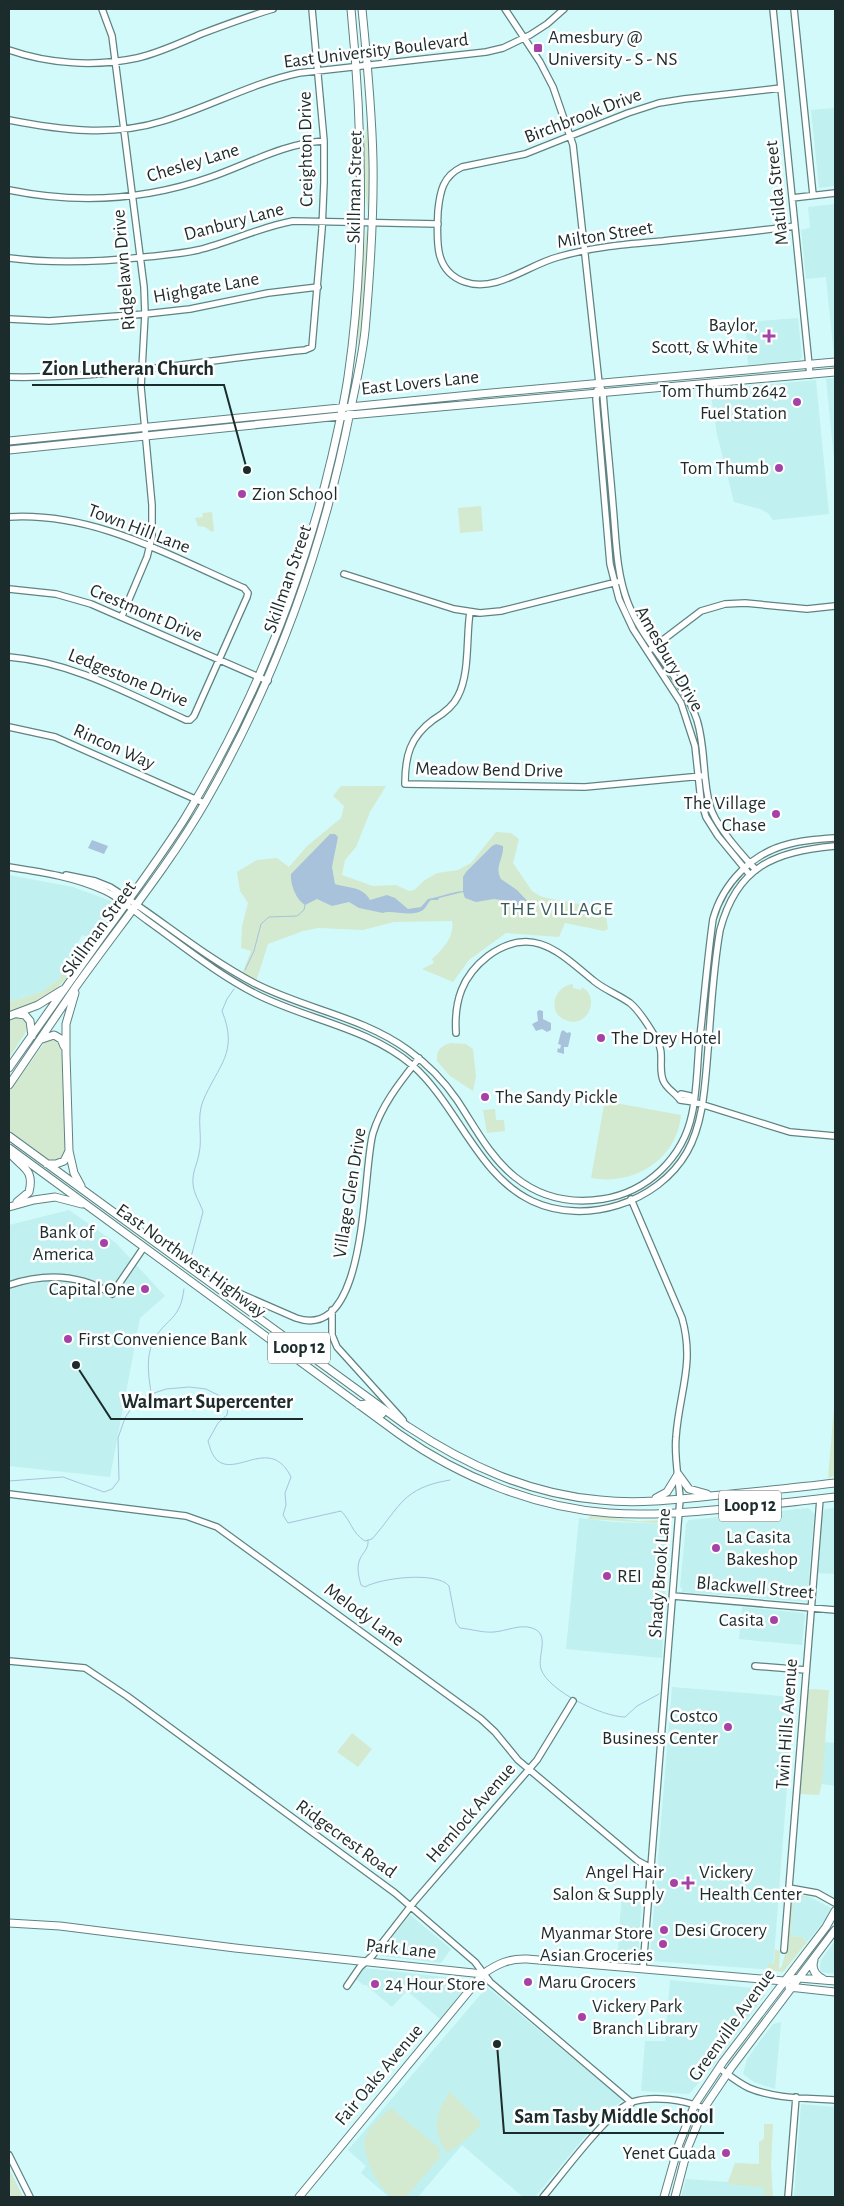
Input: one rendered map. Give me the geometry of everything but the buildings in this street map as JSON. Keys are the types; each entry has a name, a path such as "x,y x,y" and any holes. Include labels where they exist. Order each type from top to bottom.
{"main road":[{"name":"Skillman Street","path":"9,1085 93,965 196,799 225,747 259,678 303,560 321,501 343,407 353,333 360,222 360,120 351,9"},
{"name":"Skillman Street","path":"9,1068 85,960 166,865 204,804 268,681 312,564 340,462 365,333 372,222 373,162 368,66 362,9"},
{"name":"East Lovers Lane","path":"9,450 145,436 219,423 352,406 835,362"},
{"name":"East Lovers Lane","path":"9,441 144,427 341,416 835,372"},
{"path":"704,374 706,384"},
{"path":"480,394 481,404"},
{"path":"303,560 312,564"},
{"path":"85,960 93,965"},
{"path":"12,1015 38,1005 66,987"},
{"path":"76,988 66,1024 69,1151 75,1177 84,1190"},
{"path":"12,1015 25,1015 30,1021 32,1036"},
{"path":"40,1041 49,1035 58,1036 64,1043 66,1054"},
{"name":"East Northwest Highway","path":"9,1136 398,1421 451,1453 490,1472 540,1490 588,1499 615,1501 651,1501 720,1496 835,1483"},
{"name":"East Northwest Highway","path":"9,1148 410,1442 454,1468 489,1484 530,1498 586,1510 626,1514 679,1514 835,1497"},
{"path":"48,1164 64,1161 69,1151"},
{"path":"9,1152 28,1171 30,1179 29,1192 19,1201 9,1206"},
{"path":"9,1206 55,1197 87,1205"},
{"path":"144,1247 147,1244 152,1245 166,1255 173,1256"},
{"path":"359,1405 366,1404 386,1417 398,1421"},
{"path":"651,1501 667,1492 678,1474 685,1484 696,1492 720,1496"},
{"path":"586,1510 588,1499"},
{"name":"Greenville Avenue","path":"665,2195 679,2144 695,2104 719,2068 826,1927 835,1911"},
{"name":"Park Lane","path":"10,1923 60,1926 483,1974"},
{"name":"Greenville Avenue","path":"675,2197 688,2147 704,2108 727,2074 835,1930"},
{"path":"816,1955 813,1969 816,1974 826,1980"},
{"path":"483,1974 501,1963 522,1959 643,1968 784,1982 799,1978 835,1981"},
{"name":"Fair Oaks Avenue","path":"299,2197 483,1974"},
{"path":"784,1982 791,1988 835,1992"},
{"path":"665,2195 675,2197"}],"street":[{"name":"Ridgelawn Drive","path":"102,9 111,30 133,196 146,314 142,387 152,505 150,548 122,616"},
{"path":"9,50 26,56 65,62 91,63 137,58 168,48 237,20 273,9"},
{"name":"Creighton Drive","path":"143,371 310,348 313,344 322,221 324,141 312,9"},
{"name":"Amesbury Drive","path":"505,9 540,62 553,87 570,136 585,249 599,383 604,489 610,564 614,583 625,615 674,690 684,711 695,746 701,801 706,817 750,875"},
{"name":"East University Boulevard","path":"9,120 77,131 124,129 161,122 278,78 486,52 503,48 525,38 547,24 564,9"},
{"name":"Matilda Street","path":"773,9 810,374"},
{"path":"794,9 813,196"},
{"name":"Birchbrook Drive","path":"438,224 440,193 448,176 462,167 525,154 628,113 664,102 781,88"},
{"name":"Chesley Lane","path":"9,190 50,197 107,198 133,196 188,184 295,145 324,141"},
{"path":"792,198 835,193"},
{"name":"Danbury Lane","path":"9,258 72,263 140,258 196,250 285,222 438,224"},
{"name":"Milton Street","path":"438,224 438,250 442,265 459,280 478,285 497,283 548,260 585,249 795,226"},
{"name":"Highgate Lane","path":"9,319 49,321 146,314 190,309 268,293 318,287"},
{"path":"9,377 56,378 143,371"},
{"name":"Amesbury Drive","path":"599,394 621,581 632,612 653,648 680,685 692,708 702,738 708,798 713,813 756,870"},
{"path":"604,489 611,488"},
{"name":"Town Hill Lane","path":"9,517 51,517 85,523 114,532 244,588 248,593 247,597"},
{"path":"344,574 454,609 470,612 501,611 621,581"},
{"name":"Crestmont Drive","path":"9,589 73,598 122,616 268,681"},
{"name":"Ledgestone Drive","path":"9,656 44,662 80,672 186,720 190,720 194,716 220,661 247,597"},
{"path":"648,652 701,611 725,604 746,603 807,609 835,606"},
{"name":"Meadow Bend Drive","path":"470,612 463,681 459,694 446,711 421,731 409,746 405,767 405,784 585,787 706,776"},
{"path":"684,711 692,708"},
{"name":"Rincon Way","path":"9,728 55,737 204,804"},
{"path":"131,905 261,986 358,1022 387,1036 419,1058 449,1090 490,1152 526,1185 547,1196 569,1201 597,1200 628,1192 655,1176 678,1150 689,1125 694,1102 712,919 718,902 732,881 744,868 769,851 788,844 835,838"},
{"path":"9,867 81,877 110,887 201,960 257,995 365,1037 392,1051 412,1066 439,1094 501,1180 520,1194 545,1206 574,1210 604,1208 632,1200 656,1186 676,1168 689,1149 702,1104 718,941 723,919 731,898 756,870 783,855 810,848 835,846"},
{"path":"710,940 718,941"},
{"path":"456,1033 455,1011 458,996 466,979 480,963 508,945 530,942 545,945 554,948 595,982 632,1005 658,1041 662,1053 663,1080 680,1100 702,1104 790,1132 835,1136"},
{"path":"201,960 206,953"},
{"path":"257,995 261,986"},
{"path":"699,1048 708,1050"},
{"name":"Village Glen Drive","path":"332,1310 344,1293 357,1256 369,1151 374,1131 389,1098 419,1058"},
{"name":"Shady Brook Lane","path":"628,1192 679,1312 687,1337 688,1368 676,1435 680,1499 643,1968"},
{"path":"9,1285 29,1279 65,1277 88,1282 112,1294 144,1247"},
{"path":"200,1276 303,1320 318,1320 332,1310"},
{"path":"332,1310 332,1335 337,1348 406,1426"},
{"name":"Melody Lane","path":"9,1494 186,1516 210,1523 481,1719 529,1769 638,1861 651,1868"},
{"name":"Twin Hills Avenue","path":"784,1950 820,1499"},
{"name":"Blackwell Street","path":"673,1596 835,1610"},
{"name":"Ridgecrest Road","path":"9,1661 77,1666 91,1671 411,1906 475,1962 483,1974 513,2002 632,2102"},
{"path":"755,1666 806,1670"},
{"name":"Hemlock Avenue","path":"347,1986 411,1906 529,1769 550,1742 573,1701"},
{"path":"789,1888 817,1893 835,1903"},
{"path":"719,2068 758,2091 796,2097 835,2100"},
{"path":"788,2197 796,2097"},
{"path":"543,2197 606,2122 632,2102 652,2099 695,2104 704,2108"},
{"path":"9,2155 30,2197"}],"shaded area":[{"path":"835,108 835,186 819,188 811,110"},
{"path":"835,204 834,357 826,277 806,279 801,230 810,228 808,207"},
{"path":"798,318 802,357 799,360 748,365 745,322"},
{"path":"835,378 835,469 826,379"},
{"path":"816,380 829,514 773,520 768,513 760,509 734,502 717,434 710,390"},
{"path":"330,834 335,834 338,837 332,867 335,884 359,890 367,895 370,900 387,895 395,898 408,909 421,907 428,899 463,891 463,877 466,872 496,844 503,846 498,870 501,879 517,890 533,907 528,911 507,901 494,899 476,902 465,898 463,892 439,898 438,900 431,900 423,910 413,913 383,913 359,908 349,902 332,906 317,899 305,905 294,891 291,874"},
{"path":"92,840 108,846 104,854 88,848"},
{"path":"9,875 73,887 111,901 112,909 99,929 88,937 82,935 59,979 41,992 9,1002"},
{"path":"539,1010 543,1011 543,1019 551,1023 551,1030 547,1032 542,1029 536,1031 532,1024 538,1021 537,1012"},
{"path":"563,1030 571,1034 568,1047 564,1047 564,1054 557,1052 558,1048 560,1049 561,1045 558,1044"},
{"path":"69,1210 116,1243 165,1296 140,1318 110,1477 9,1466 9,1225"},
{"path":"808,1508 813,1512 814,1516 807,1602 682,1592 680,1587 686,1524 689,1520"},
{"path":"835,1508 835,1574 817,1573 822,1514 825,1509"},
{"path":"579,1518 613,1522 669,1524 662,1658 566,1649"},
{"path":"742,1607 803,1613 805,1615 802,1645 739,1639"},
{"path":"672,1687 794,1697 773,1970 651,1961"},
{"path":"824,1742 835,1743 835,1786 822,1784"},
{"path":"622,1894 642,1895 638,1958 636,1959 617,1958"},
{"path":"794,1897 810,1897 831,1908 825,1920 807,1942 802,1937 791,1936"},
{"path":"410,1915 451,1949 441,1963 381,1956 381,1952"},
{"path":"835,1941 835,1974 821,1972 821,1960"},
{"path":"365,1968 454,1978 465,1988 440,2019 407,1991 392,2007 355,1978"},
{"path":"670,1980 764,1989 765,1995 713,2066 689,2094 641,2091 645,2041 665,2041"},
{"path":"487,1987 623,2100 603,2115 535,2197 523,2197 462,2145 418,2197 389,2197 361,2173 366,2166 348,2150"},
{"path":"781,2022 775,2089 754,2082 743,2074 747,2059 757,2045 773,2024"},
{"path":"801,2104 835,2107 835,2197 794,2197"},
{"path":"686,2179 728,2182 728,2184 765,2188 763,2197 681,2197"}],"green space":[{"path":"367,125 369,129 369,216 366,200 365,171"},
{"path":"366,230 368,234 369,263 363,328 358,353 358,314"},
{"path":"481,506 483,531 460,533 458,508"},
{"path":"212,512 214,531 212,532 205,527 198,526 195,518 203,517 202,513"},
{"path":"341,786 386,786 370,812 356,847 345,860 342,875 373,886 396,885 409,891 414,890 425,880 437,873 458,870 471,863 496,832 511,833 519,839 513,863 532,891 542,897 605,909 608,929 604,931 565,923 559,937 506,933 469,960 453,982 422,969 434,963 432,959 450,937 452,921 394,922 363,930 318,928 303,931 268,944 256,982 242,974 251,951 241,948 242,926 248,903 240,891 237,872 257,860 277,858 289,867 307,846 341,818 344,806 333,796"},
{"path":"70,957 78,962 71,973 56,989 31,1005 9,1014 9,1002 41,992 59,979"},
{"path":"573,984 573,988 581,990 582,987 587,992 591,1004 586,1016 582,1020 575,1022 561,1018 555,1007 557,995 566,986"},
{"path":"18,1017 26,1021 27,1030 9,1058 9,1020"},
{"path":"51,1039 60,1043 62,1049 66,1152 62,1161 50,1161 9,1131 9,1092 45,1042"},
{"path":"451,1043 466,1044 473,1049 476,1076 473,1091 450,1076 437,1061 437,1054 440,1049 444,1045"},
{"path":"610,1102 681,1115 678,1131 662,1157 650,1166 622,1178 591,1178 604,1105"},
{"path":"495,1109 496,1120 504,1120 505,1131 487,1133 483,1110"},
{"path":"835,1395 835,1476 828,1478"},
{"path":"593,1515 637,1521 666,1520 669,1521 669,1524 588,1519"},
{"path":"808,1690 829,1690 822,1783 819,1795 800,1794 806,1700"},
{"path":"352,1733 372,1749 358,1767 337,1752"},
{"path":"796,1894 810,1897 794,1897 791,1936 802,1937 807,1942 783,1972 768,1970 767,1964 774,1964 775,1949 780,1951 779,1969 782,1966 786,1950 792,1898"},
{"path":"450,2092 480,2122 480,2126 463,2142 447,2153 439,2137 437,2122 441,2108"},
{"path":"391,2108 439,2148 440,2157 406,2197 395,2197 383,2188 372,2171 364,2144 365,2138 372,2126"},
{"path":"764,2124 773,2124 771,2165 773,2197 763,2197 765,2188 727,2184 735,2163 759,2164 759,2142 764,2139"},
{"path":"9,2168 23,2197 9,2197"}],"waterway":[{"path":"245,970 254,951 261,924 269,917 297,916 304,910 305,905"},
{"path":"190,1261 203,1212 193,1184 200,1147 201,1107 220,1068 227,1048 227,1025 222,1011 234,989"},
{"path":"151,1392 148,1370 153,1342 159,1331 177,1312 184,1289"},
{"path":"9,1481 63,1477 104,1492 112,1489 119,1480 118,1438 125,1418 137,1399 166,1389 189,1387 206,1389 226,1399 227,1415 218,1423 208,1441 210,1449 218,1461 226,1464 235,1464 264,1458 274,1459 283,1465 291,1477 285,1493 286,1505 283,1515 288,1523 341,1511 360,1538 365,1541 372,1539 412,1493 434,1483 450,1480"},
{"path":"368,1540 367,1548 358,1565 361,1585 365,1587 383,1581 421,1577 443,1581 449,1586 456,1623 460,1628 490,1632 527,1627 538,1631 542,1640 541,1669 554,1686 577,1701 604,1713 625,1717 637,1706 659,1694"}],"place":[{"name":"Amesbury @ University - S - NS","path":"538,48"},
{"name":"Baylor, Scott, & White","path":"769,336"},
{"name":"Tom Thumb 2642 Fuel Station","path":"797,402"},
{"name":"Tom Thumb","path":"779,468"},
{"name":"Zion Lutheran Church","path":"247,470"},
{"name":"Zion School","path":"242,494"},
{"name":"The Village Chase","path":"776,814"},
{"name":"The Drey Hotel","path":"601,1038"},
{"name":"The Sandy Pickle","path":"485,1097"},
{"name":"Bank of America","path":"104,1243"},
{"name":"Capital One","path":"145,1289"},
{"name":"First Convenience Bank","path":"68,1339"},
{"name":"Walmart Supercenter","path":"76,1365"},
{"name":"La Casita Bakeshop","path":"716,1548"},
{"name":"REI","path":"607,1576"},
{"name":"Casita","path":"774,1620"},
{"name":"Costco Business Center","path":"728,1727"},
{"name":"Angel Hair Salon & Supply","path":"674,1883"},
{"name":"Vickery Health Center","path":"688,1883"},
{"name":"Desi Grocery","path":"664,1930"},
{"name":"Myanmar Store Asian Groceries","path":"663,1944"},
{"name":"Maru Grocers","path":"528,1982"},
{"name":"24 Hour Store","path":"375,1984"},
{"name":"Vickery Park Branch Library","path":"582,2017"},
{"name":"Sam Tasby Middle School","path":"497,2044"},
{"name":"Yenet Guada","path":"726,2153"}],"district":[{"name":"THE VILLAGE","path":"557,909"}]}
